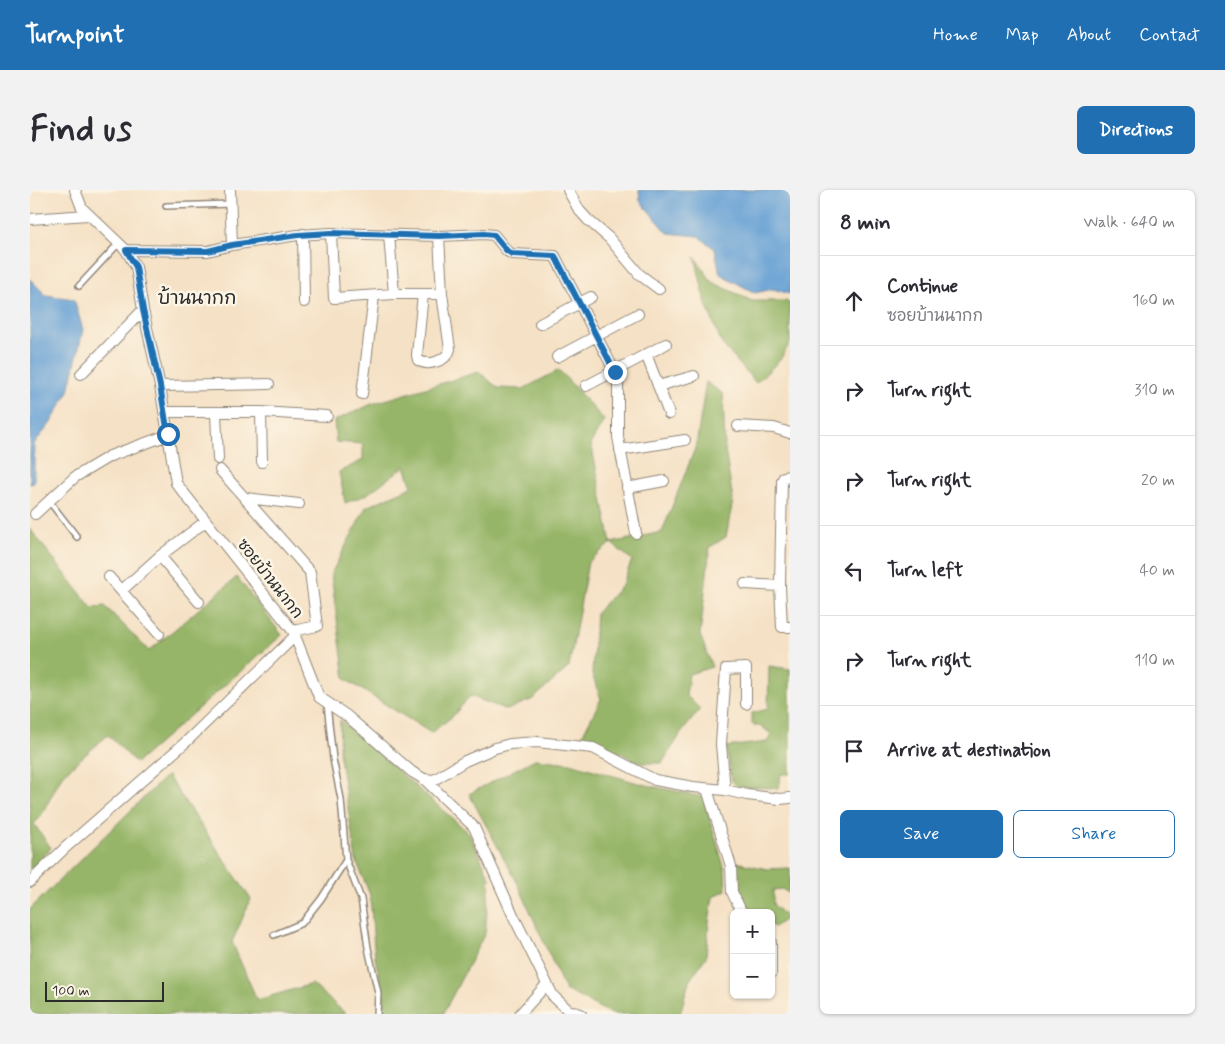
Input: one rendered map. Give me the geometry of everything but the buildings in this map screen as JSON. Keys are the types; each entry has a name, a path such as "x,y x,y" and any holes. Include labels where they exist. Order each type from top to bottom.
{"street":[{"name":"ซอยบ้านนากก","path":"75,190 82,208 123,246 136,267 143,310 160,386 176,483 294,634 319,696 347,716 412,772 424,779 474,827 513,915 553,996 568,1010 581,1014"},
{"path":"230,190 232,245"},
{"path":"568,190 579,210 588,220 609,238 639,274 659,290"},
{"path":"30,219 88,214"},
{"path":"331,233 334,298 394,294 442,294"},
{"path":"303,234 304,302"},
{"path":"123,246 208,251 232,245 303,234 439,236 484,234 494,235 507,251 512,254 555,256 615,372 618,382 618,437 636,533"},
{"path":"389,235 394,294"},
{"path":"423,294 417,356 418,360 430,363 445,357 449,354 450,349 442,294 439,236"},
{"path":"362,394 374,296"},
{"path":"540,324 591,297"},
{"path":"81,374 143,310"},
{"path":"557,357 638,314"},
{"path":"586,386 666,344"},
{"path":"646,354 669,414"},
{"path":"658,386 694,376"},
{"path":"160,386 269,384"},
{"path":"164,412 261,412 327,416"},
{"path":"261,412 262,462"},
{"path":"216,413 218,459"},
{"path":"738,426 774,428 790,434"},
{"path":"35,514 75,478 110,456 168,434"},
{"path":"620,450 685,440"},
{"path":"30,882 65,848 187,741 294,634 317,626 310,572 220,470"},
{"path":"790,476 784,477 782,480 780,586 782,627 790,627"},
{"path":"627,488 664,482"},
{"path":"245,498 299,504"},
{"path":"121,592 160,556 206,521"},
{"path":"160,556 199,602"},
{"path":"109,577 159,634"},
{"path":"745,584 780,586"},
{"path":"725,790 721,744 726,669 746,668 746,704"},
{"path":"424,779 434,780 465,761 495,748 510,744 537,742 593,748 655,780 725,790 747,796 790,798"},
{"path":"708,789 731,866 732,892 740,909"},
{"path":"520,1014 547,984"}],"lane":[{"path":"166,206 231,204"},
{"path":"79,286 123,246"},
{"path":"50,501 77,537"},
{"path":"328,703 333,759 341,799 346,860 361,899 368,948 378,993 377,1014"},
{"path":"274,935 302,924 346,860"}],"green space":[{"path":"695,257 712,282 752,301 786,301 790,304 790,343 780,360 756,383 722,344 706,304"},
{"path":"559,370 604,420 591,443 611,543 588,562 569,667 533,699 507,710 470,696 453,716 431,733 345,679 331,574 366,507 412,487 405,466 366,495 345,503 339,472 363,460 363,444 336,442 334,421 372,404 479,372 498,388 523,389"},
{"path":"706,382 723,394 725,450 733,500 726,537 710,547 700,635 712,667 689,674 686,695 700,709 662,763 640,763 605,745 582,736 601,699 592,674 596,613 622,585 632,560 611,543 662,532 696,446"},
{"path":"30,529 92,608 105,606 149,651 237,577 282,635 136,763 108,735 63,774 41,816 34,824 51,848 30,870"},
{"path":"769,666 790,669 790,774 781,774 778,788 738,787 732,781 726,747 767,742 771,734 762,727 752,724 752,713 768,709"},
{"path":"340,720 469,833 490,878 485,933 443,1014 383,1014 384,996 375,958 370,895 356,860 339,752"},
{"path":"535,759 570,763 638,783 703,797 725,870 726,890 713,897 706,957 689,981 680,1014 612,1014 565,990 518,884 469,794"},
{"path":"167,775 251,899 232,942 257,1000 312,984 346,1014 30,1014 30,909"},
{"path":"736,862 767,869 790,868 790,894 782,889 773,890 773,904 787,918 775,926 775,909 747,909 740,898"}],"water":[{"path":"639,190 790,190 790,294 773,289 755,293 720,274 715,249 698,236 668,233 640,201"},
{"path":"30,279 46,295 74,299 83,330 69,391 50,424 34,444 34,483 30,484"}],"district":[{"name":"บ้านนากก","path":"197,297"}],"route":[{"path":"168,434 136,267 126,250 208,251 232,245 298,235 331,233 439,236 494,235 507,251 512,254 555,256 615,372"}]}
